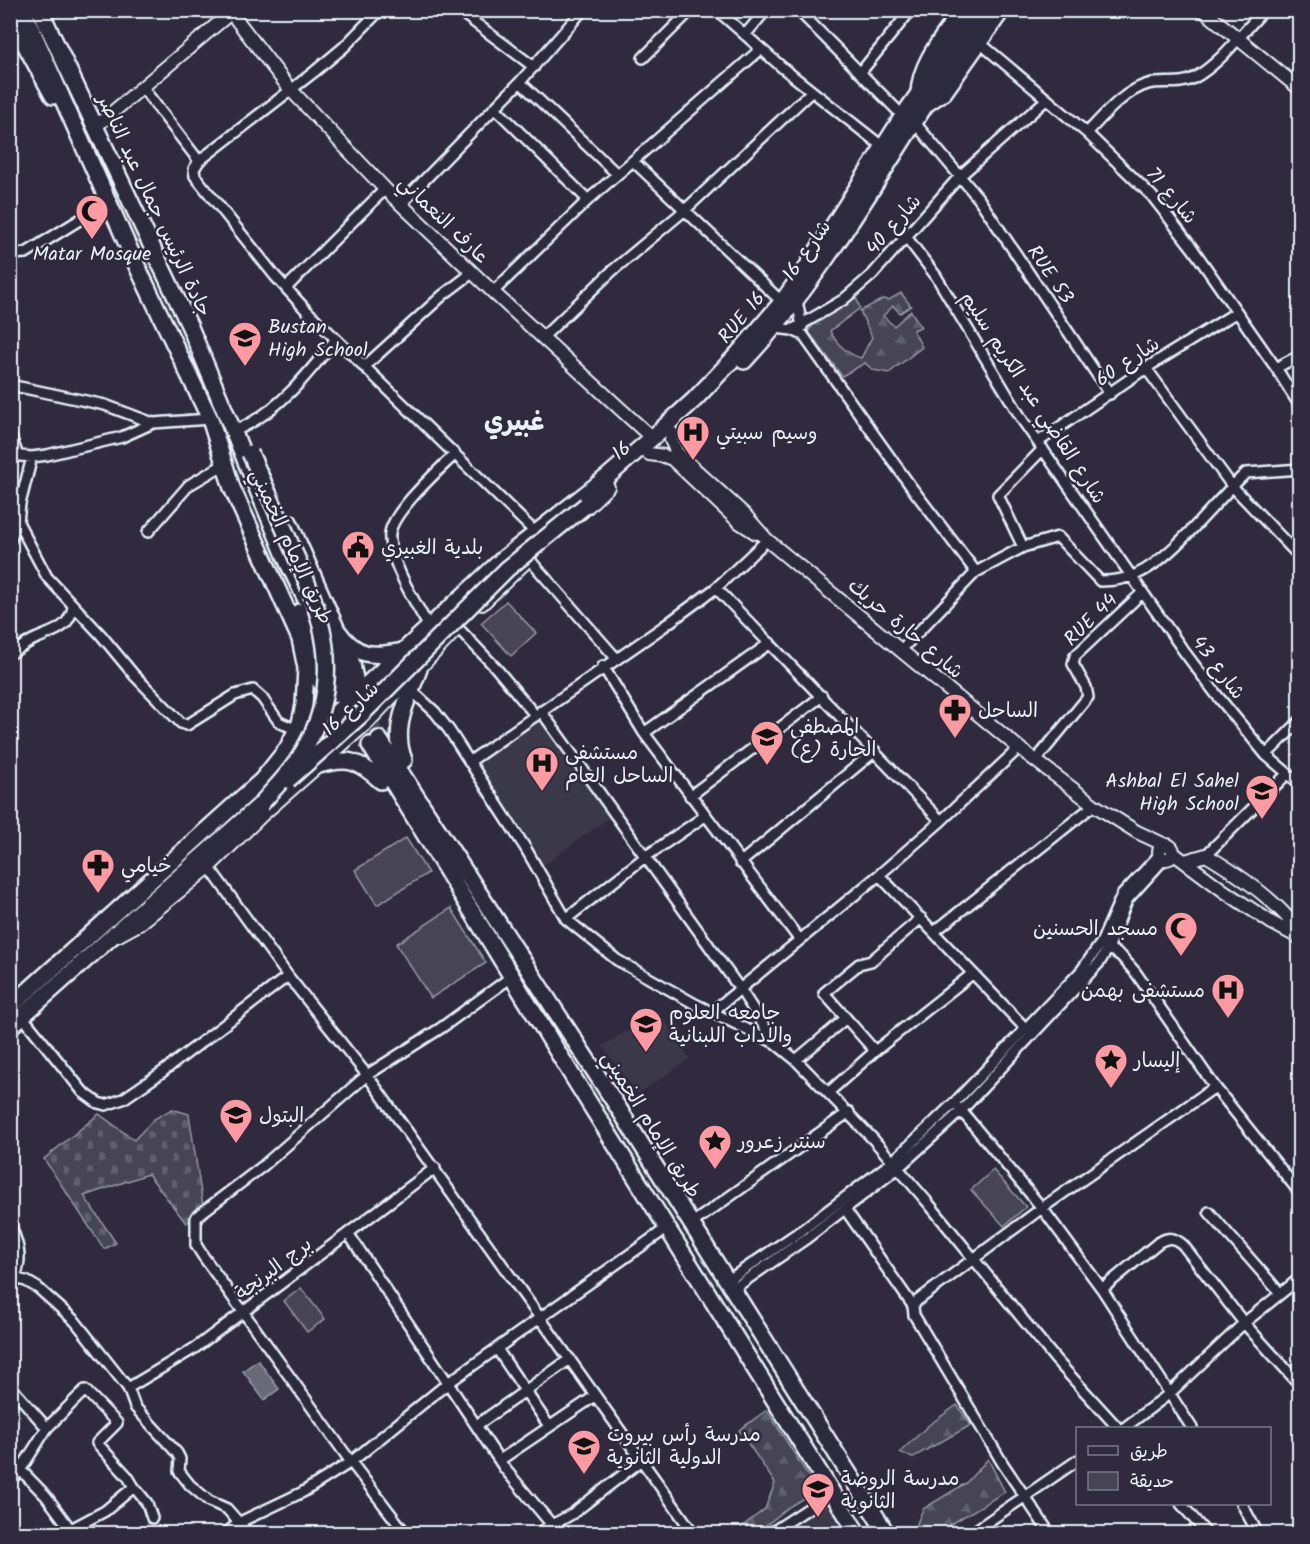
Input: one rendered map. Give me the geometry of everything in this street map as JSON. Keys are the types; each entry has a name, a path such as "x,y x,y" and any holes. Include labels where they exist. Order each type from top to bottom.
{"main road":[{"name":"جادة الرئيس جمال عبد الناصر","path":"24,10 136,264 210,421"},
{"name":"جادة الرئيس جمال عبد الناصر","path":"40,10 190,327 225,415"},
{"path":"50,10 75,65 86,106"},
{"path":"922,99 919,81 923,71 939,42 962,10"},
{"path":"955,53 977,10"},
{"path":"909,120 955,53 991,10"},
{"path":"922,99 944,92 1002,10"},
{"path":"10,16 48,89 81,137"},
{"name":"RUE 16","path":"653,445 789,301 805,270 884,147 909,120"},
{"name":"شارع 16","path":"263,779 503,559 607,477 672,433 708,399 775,328 789,301 818,271 909,120"},
{"path":"210,421 223,465 239,505 320,682 328,693 339,694 355,679 352,664 270,479 225,415"},
{"name":"طريق الإمام الخميني","path":"210,421 301,617 341,682 225,415"},
{"path":"14,1017 109,938 261,804 295,765 308,744 321,712 326,692 327,657 324,633 309,586 245,441"},
{"name":"16","path":"586,505 653,445"},
{"name":"شارع 16","path":"261,804 360,716 507,569 586,505"},
{"path":"449,608 446,616 449,624 462,624"},
{"path":"14,1017 263,779 287,749 297,730 304,705 306,668 296,627"},
{"path":"337,630 352,648 365,654 404,651"},
{"path":"404,760 398,730 407,687 419,669"},
{"path":"519,954 515,938 504,916 404,760 386,734 377,732 369,736 364,744 364,751 381,781 468,922 507,980 525,997"},
{"name":"طريق الإمام الخميني","path":"858,1533 525,997 375,742 519,954 887,1533"},
{"path":"319,765 338,760 354,761 381,781"},
{"path":"600,1119 619,1109"},
{"path":"808,1455 829,1442"}],"street":[{"path":"380,10 344,47 199,161 194,172 197,180 286,288 335,340 536,533"},
{"path":"458,10 534,67"},
{"path":"401,204 520,82 583,10"},
{"path":"642,58 691,10"},
{"path":"717,10 760,49 884,147"},
{"path":"745,35 766,10"},
{"path":"798,10 909,120 960,176"},
{"path":"860,73 911,10"},
{"path":"1203,10 1299,89"},
{"path":"1087,133 1108,111 1138,89 1149,84 1179,83 1201,73 1264,10"},
{"path":"95,126 231,11"},
{"name":"عارف النعماني","path":"231,11 290,89 385,189 653,445"},
{"name":"شارع 71","path":"979,42 1087,133 1152,196 1238,312 1299,406"},
{"path":"492,292 588,200 760,49"},
{"path":"520,82 617,174"},
{"path":"142,87 199,161"},
{"path":"542,338 612,271 685,210 812,91"},
{"name":"شارع 40","path":"792,330 802,322 843,300 872,275 960,176 1047,99"},
{"path":"495,108 588,200"},
{"path":"633,161 789,301 802,322 803,335"},
{"name":"RUE 53","path":"960,176 979,200 1110,394"},
{"path":"286,288 385,189"},
{"path":"10,254 26,253 110,201"},
{"name":"شارع القاضي عبد الكريم سليم","path":"907,238 936,276 1040,446 1130,577"},
{"path":"364,367 443,295 472,273"},
{"name":"شارع 60","path":"1023,547 998,495 1040,446 1146,368 1238,312"},
{"path":"775,328 792,330 803,335 912,488 976,572"},
{"path":"245,441 255,422 273,409 335,340"},
{"path":"1276,368 1299,355"},
{"path":"1146,368 1232,486 1299,557"},
{"path":"10,385 105,405 153,423"},
{"path":"10,434 14,455 32,457 122,437 153,423 210,421"},
{"path":"672,433 671,440 677,453 708,487"},
{"path":"653,445 664,456 672,459 708,487"},
{"path":"429,627 413,600 390,547 390,531 399,515 424,485 455,454"},
{"path":"10,540 18,522 20,504 32,457"},
{"path":"148,532 189,485 223,465"},
{"path":"902,649 976,572 1023,547 1058,537 1100,581 1130,577 1138,574 1165,554 1246,473 1299,469"},
{"path":"419,669 529,559 608,487"},
{"name":"شارع حارة حريك","path":"708,487 739,522 767,540 902,649 1019,748 1094,805 1137,832 1164,853 1185,861 1272,923 1299,936"},
{"path":"18,522 42,570 156,699 181,723 187,724 235,695 253,690 262,698 279,722 297,730"},
{"path":"469,762 716,588 767,540"},
{"path":"529,559 616,658"},
{"name":"شارع 43","path":"1130,577 1216,694 1266,755 1299,784"},
{"path":"716,588 941,821"},
{"name":"RUE 44","path":"1036,760 1088,697 1086,687 1073,664 1075,656 1142,593"},
{"path":"10,654 30,641 59,629 70,618 73,607"},
{"path":"462,624 496,668 538,713 645,856 775,1042"},
{"path":"644,733 770,643"},
{"path":"603,666 644,733 799,939"},
{"path":"407,687 435,712 526,849 566,919 617,960 712,1012 775,1042 796,1060 849,1112 974,1258 1056,1359 1117,1427"},
{"name":"شارع 16","path":"109,938 130,930 209,867 261,816 407,687"},
{"path":"690,796 822,696"},
{"path":"1266,755 1299,722"},
{"path":"712,1012 879,875 1019,748"},
{"path":"740,863 875,752"},
{"path":"1185,861 1206,855 1287,774"},
{"path":"934,932 1094,805"},
{"path":"566,919 645,856 705,816"},
{"path":"730,1285 845,1209 958,1107 1087,977 1127,900 1164,853"},
{"name":"شارع حارة حريك","path":"1206,855 1239,876 1281,911 1299,936"},
{"path":"209,867 288,976 367,1075 435,1168 694,1533"},
{"path":"879,875 1026,1029"},
{"path":"874,1051 824,993 859,964 871,961 921,918"},
{"path":"958,1107 1026,1029 1105,945"},
{"path":"1105,945 1121,956 1136,973 1215,1087 1299,1193"},
{"path":"829,1092 874,1051 972,974"},
{"path":"14,1017 83,1092 98,1103 106,1104 123,1099 161,1073 288,976"},
{"path":"406,1533 351,1462 196,1245 196,1217 263,1166 367,1075 441,1028 507,980"},
{"path":"796,1060 845,1019"},
{"path":"913,1306 1042,1208 1215,1087"},
{"path":"958,1107 1042,1208 1102,1289 1191,1427"},
{"path":"691,1224 849,1112"},
{"path":"730,1285 802,1230 895,1165"},
{"name":"برج البرنجة","path":"128,1388 195,1348 435,1168"},
{"path":"845,1209 913,1306 914,1315 1024,1495 1050,1533"},
{"path":"1209,1212 1280,1293"},
{"path":"10,1224 20,1250 18,1270 13,1277 38,1288 75,1321 128,1388 135,1407 177,1453 180,1459 179,1471 190,1485 209,1501 227,1509 249,1533"},
{"path":"225,1533 240,1522 303,1492 351,1462 448,1383 667,1228"},
{"path":"348,1233 500,1460 552,1525"},
{"path":"1102,1289 1159,1242 1171,1238 1176,1239 1244,1323 1299,1385"},
{"path":"1125,1427 1169,1395 1244,1323 1299,1278"},
{"path":"497,1349 549,1426"},
{"path":"477,1425 570,1359"},
{"path":"10,1386 47,1428"},
{"path":"10,1481 21,1469 47,1428 85,1390 117,1422 97,1443 128,1477 147,1503 152,1518"},
{"path":"500,1460 595,1396"},
{"path":"10,1460 46,1496 72,1531 105,1511 134,1487"},
{"path":"536,1533 572,1514 642,1460"},
{"path":"970,1533 1076,1461"},
{"path":"769,1533 832,1493"},
{"path":"1184,1505 1207,1533"},
{"path":"1243,1505 1258,1533"}],"shaded area":[{"name":"مستشفى الساحل العام","path":"539,718 609,818 541,867 477,765"},
{"name":"جامعه العلوم والاداب اللبنانية","path":"659,1012 690,1059 637,1094 602,1046"},
{"name":"مدرسة الروضة الثانوية","path":"825,1502 845,1533 778,1534"}],"green space":[{"path":"901,293 911,306 900,313 893,306 883,316 894,326 911,311 921,327 913,330 922,347 889,373 873,370 865,363 842,376 808,331 817,321 855,295 860,308 830,331 843,348 861,358 872,337 860,311"},
{"path":"506,601 536,633 511,656 481,623"},
{"path":"406,838 428,873 377,905 355,870"},
{"path":"451,908 486,963 431,998 396,944"},
{"path":"172,1109 189,1114 204,1213 186,1223 148,1174 84,1196 116,1243 104,1249 44,1159 99,1114 134,1140 154,1119"},
{"path":"993,1170 1026,1207 1004,1226 971,1190"},
{"path":"301,1288 325,1319 307,1332 284,1301"},
{"path":"957,1405 971,1425 912,1458 900,1452 929,1425"},
{"path":"767,1410 817,1490 789,1507 756,1533 741,1533 741,1527 765,1509 775,1483 739,1430"},
{"path":"988,1459 1005,1492 936,1533 913,1533 923,1509 966,1483"}],"water":[{"path":"258,1360 279,1389 264,1400 243,1371"}],"tunnel":[{"path":"350,686 379,739"},
{"path":"340,692 370,745"}],"place":[{"name":"Matar Mosque","path":"92,240"},
{"name":"Bustan High School","path":"245,367"},
{"name":"وسيم سبيتي","path":"693,461"},
{"name":"بلدية الغبيري","path":"358,576"},
{"name":"الساحل","path":"955,739"},
{"name":"المصطفى الحارة (ع)","path":"767,766"},
{"name":"مستشفى الساحل العام","path":"542,792"},
{"name":"Ashbal El Sahel High School","path":"1262,820"},
{"name":"خيامي","path":"98,894"},
{"name":"مسجد الحسنين","path":"1181,957"},
{"name":"مستشفى بهمن","path":"1228,1019"},
{"name":"جامعه العلوم والاداب اللبنانية","path":"646,1053"},
{"name":"إليسار","path":"1111,1089"},
{"name":"البتول","path":"236,1144"},
{"name":"سنتر زعرور","path":"715,1170"},
{"name":"مدرسة رأس بيروت الدولية الثانوية","path":"584,1475"},
{"name":"مدرسة الروضة الثانوية","path":"818,1518"}],"district":[{"name":"غبيري","path":"514,421"}]}
